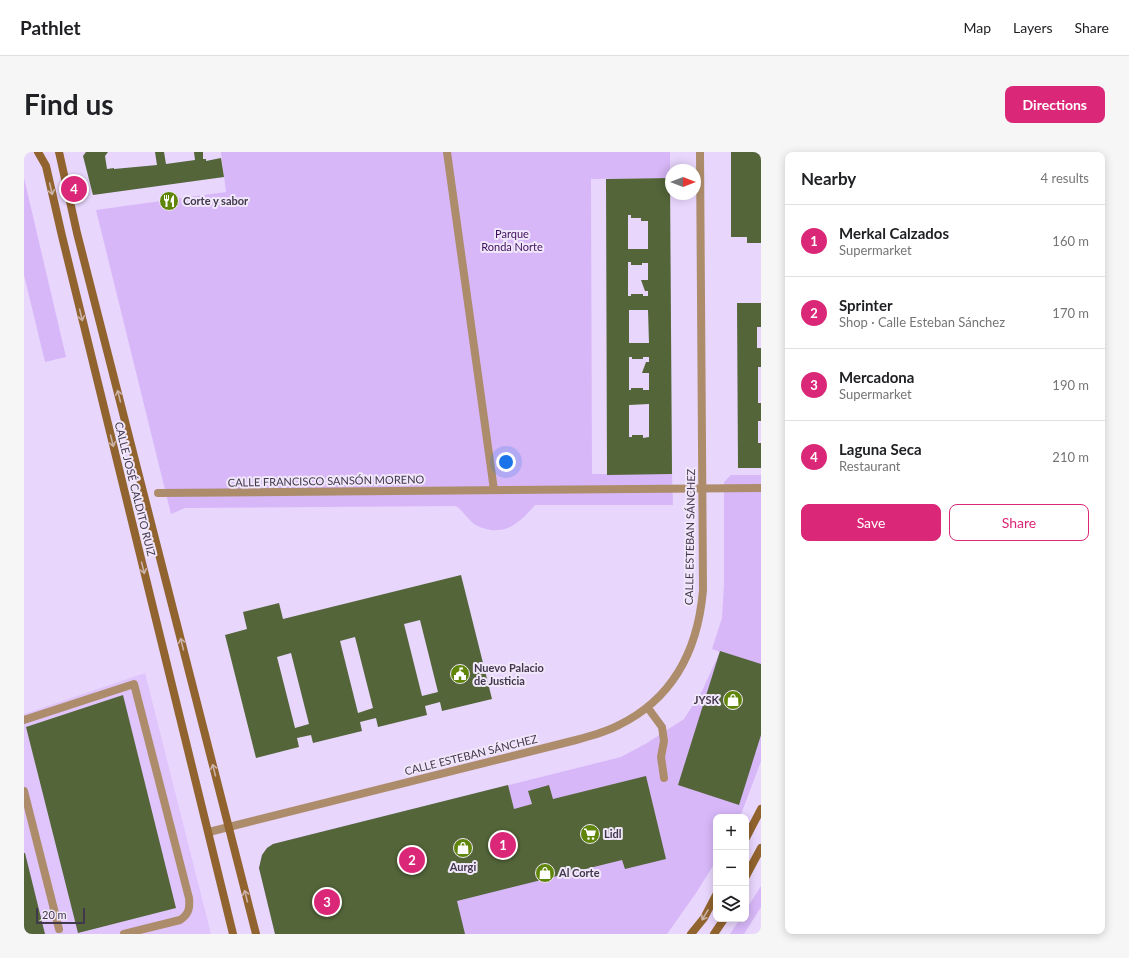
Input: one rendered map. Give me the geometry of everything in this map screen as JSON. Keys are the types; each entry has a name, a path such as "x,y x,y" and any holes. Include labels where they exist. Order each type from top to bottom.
{"main road":[{"name":"CALLE JOSÉ CALDITO RUIZ","path":"38,152 46,166 124,494 209,832 233,934"},
{"name":"CALLE JOSÉ CALDITO RUIZ","path":"59,152 77,233 256,934"},
{"path":"749,832 761,809"},
{"path":"749,870 761,848"},
{"path":"691,934 704,918 713,901"},
{"path":"714,934 722,922"}],"street":[{"path":"447,152 494,490"},
{"name":"CALLE ESTEBAN SÁNCHEZ","path":"228,827 594,735 620,725 648,708 666,691 680,671 691,646 699,618 703,590 700,152"},
{"name":"CALLE FRANCISCO SANSÓN MORENO","path":"158,493 761,488"},
{"path":"24,720 134,684 190,906 185,916 180,920 124,934"},
{"path":"648,708 662,727 664,741 661,757 664,778"},
{"path":"24,790 59,929"},
{"path":"209,832 228,827"}],"shaded area":[{"path":"145,673 211,934 24,934 24,714"}],"green space":[{"name":"Parque Ronda Norte","path":"221,152 670,152 670,164 665,164 665,178 591,179 592,474 672,474 673,505 535,505 516,524 505,529 498,530 489,530 477,526 456,506 185,508 171,514 96,210 226,192"},
{"path":"24,178 66,357 45,362 24,275"},
{"path":"731,475 761,475 761,761 741,814 713,814 713,866 667,934 275,934 259,868 262,855 267,848 273,844 621,757 647,743 684,719 702,691 720,652 712,649 722,618 724,585 724,482"},
{"path":"761,886 761,907 744,934 730,934 738,922 749,922 749,905"}],"building":[{"path":"86,152 108,152 105,156 107,169 114,169 157,165 155,152 164,152 166,164 195,160 194,152 203,152 203,159 206,159 206,161 221,158 224,177 93,195 83,156"},
{"path":"731,152 761,152 761,243 747,243 747,237 731,237"},
{"path":"665,178 665,200 670,200 672,474 607,475 606,179","holes":["628,215 631,215 631,218 641,218 641,221 648,221 648,249 628,249","628,262 631,262 631,265 642,265 642,263 648,263 648,280 641,280 645,291 648,291 648,296 643,296 643,294 631,294 631,296 628,296","629,310 648,310 649,343 629,343","629,357 632,357 632,359 643,359 643,357 649,357 649,362 646,362 642,373 649,373 649,390 643,390 643,388 631,388 631,390 629,390","649,404 649,437 643,438 643,435 632,435 632,437 629,437 629,405"]},
{"path":"737,303 761,303 761,327 757,327 757,348 761,348 761,367 758,367 758,403 761,403 761,421 758,421 758,443 761,443 761,468 738,468"},
{"name":"Nuevo Palacio de Justicia","path":"461,575 492,699 442,711 440,702 425,706 427,715 378,727 376,718 360,722 362,731 313,743 311,735 297,738 299,747 256,758 225,635 247,629 243,612 279,603 283,619","holes":["420,620 438,692 422,696 404,624","355,637 373,708 358,713 340,641","291,653 309,724 295,728 277,657"]},
{"name":"JYSK","path":"720,651 761,664 761,735 739,805 678,785"},
{"path":"123,695 176,908 78,933 26,727"},
{"path":"646,776 666,859 625,869 622,860 457,901 465,934 275,934 259,868 262,855 267,848 273,844 508,785 514,809 532,804 528,791 549,785 553,799"},
{"path":"25,853 45,934 24,934"}],"place":[{"name":"Laguna Seca","path":"74,189"},
{"name":"Corte y sabor","path":"169,201"},
{"name":"Nuevo Palacio de Justicia","path":"460,674"},
{"name":"JYSK","path":"733,700"},
{"name":"Lidl","path":"590,834"},
{"name":"Merkal Calzados","path":"503,845"},
{"name":"Aurgi","path":"463,848"},
{"name":"Sprinter","path":"412,860"},
{"name":"Al Corte","path":"545,873"},
{"name":"Mercadona","path":"327,902"}]}
